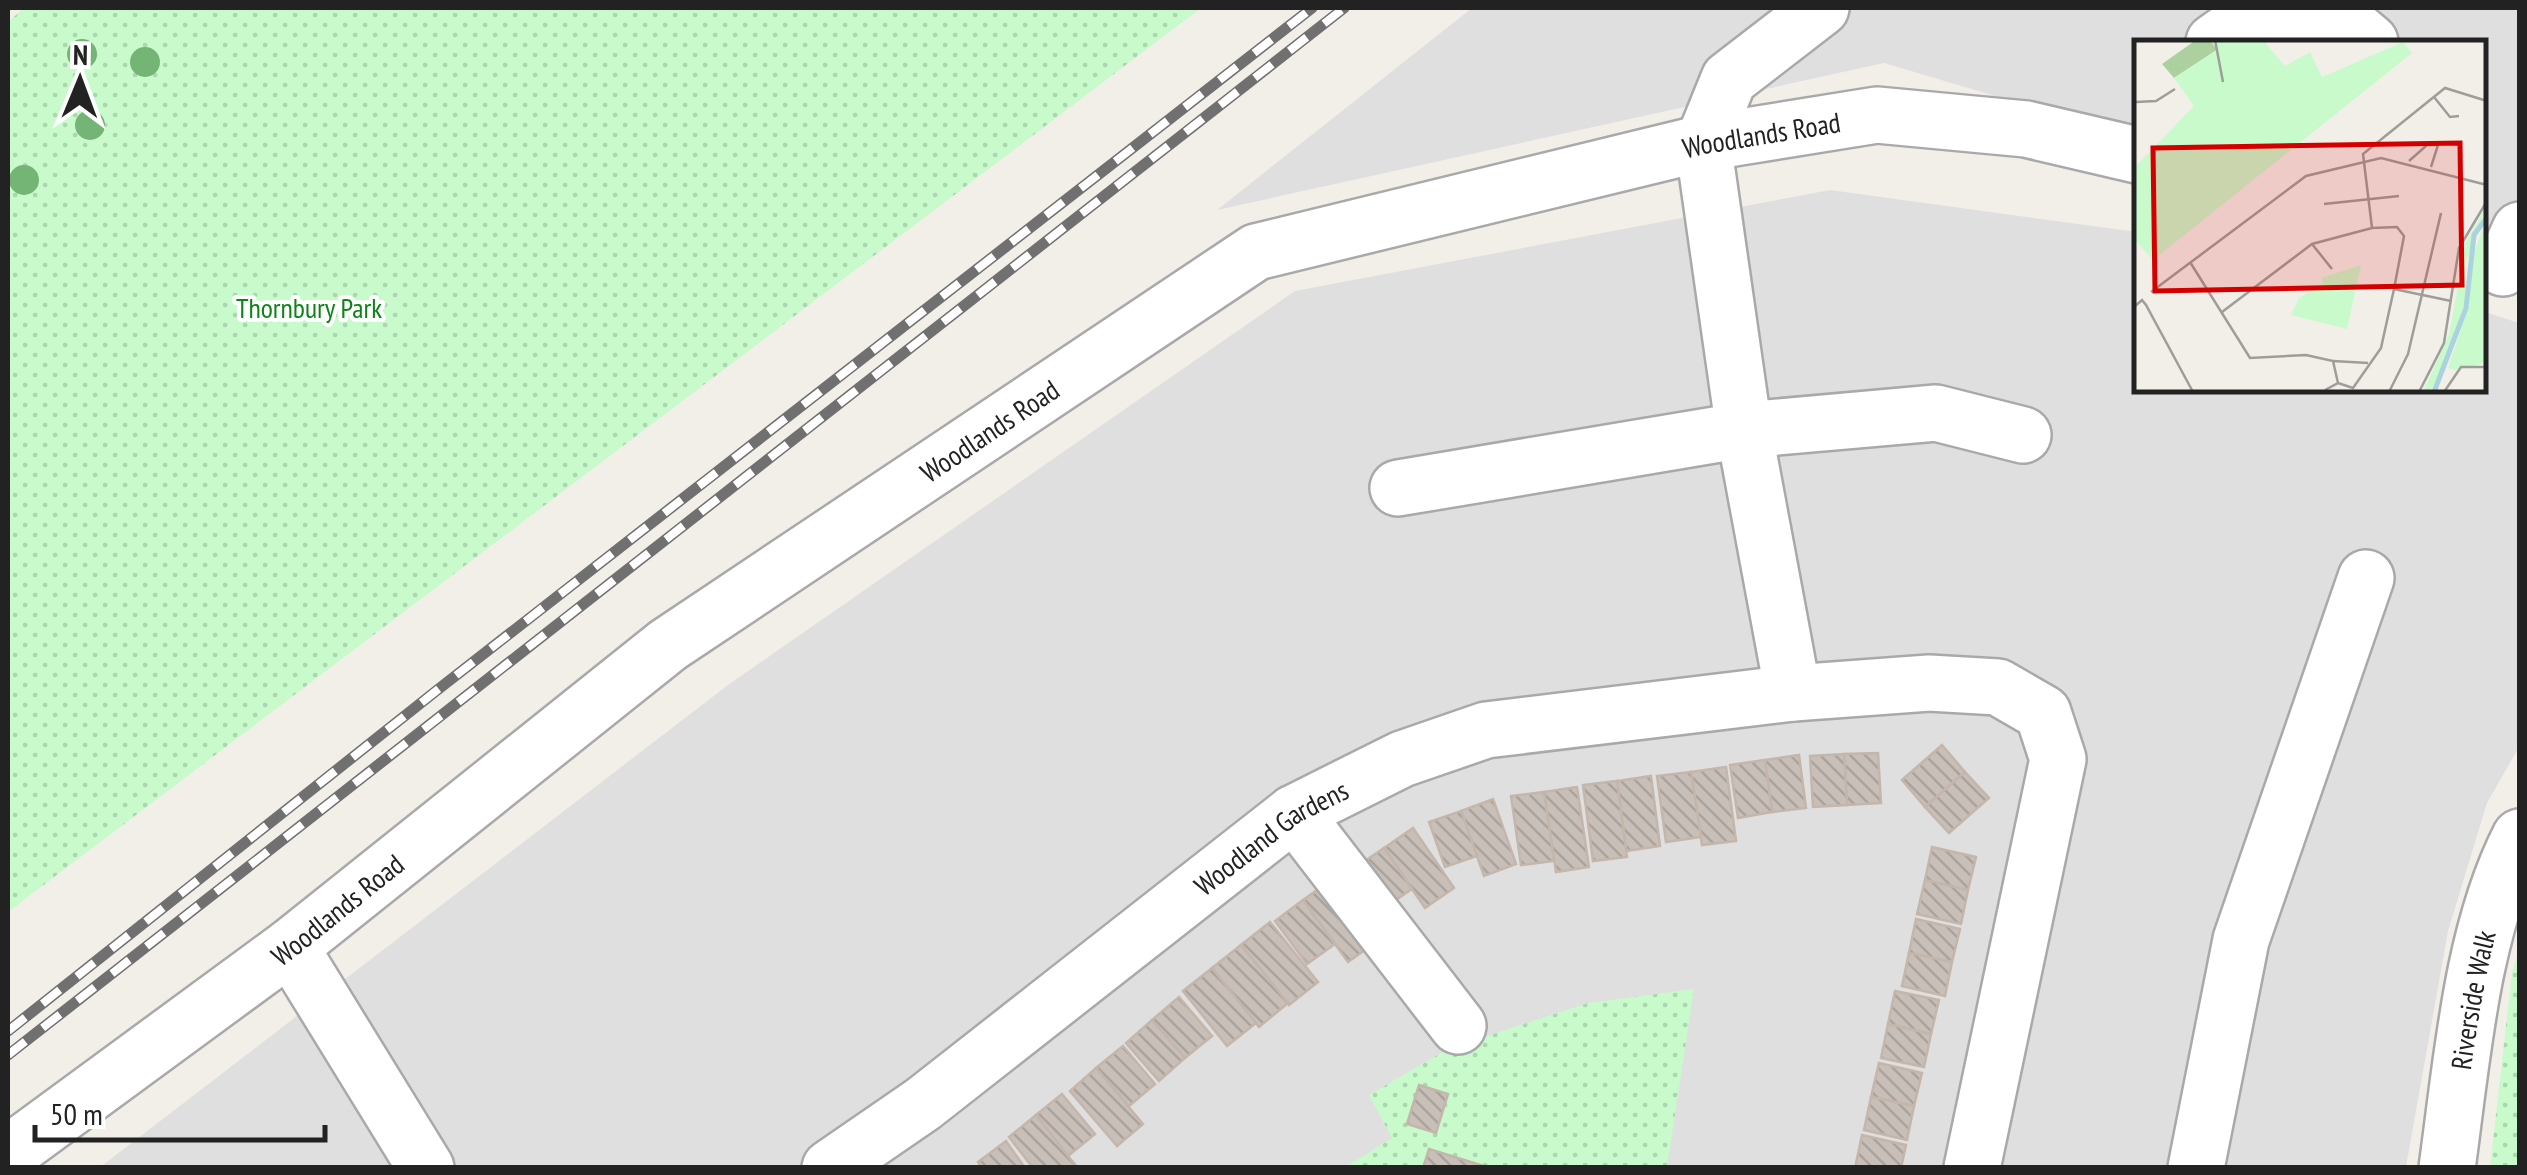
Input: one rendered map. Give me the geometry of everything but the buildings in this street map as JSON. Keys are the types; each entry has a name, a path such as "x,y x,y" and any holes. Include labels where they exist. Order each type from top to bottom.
{"street":[{"path":"1793,694 1744,430 1703,142 1729,79 1821,8"},
{"path":"2217,40 2255,13 2345,21 2368,40"},
{"name":"Woodlands Road","path":"8,1154 290,947 668,645 1256,252 1703,142 1876,115 2128,140"},
{"path":"1398,488 1744,430 1936,412 2022,435"},
{"path":"2196,1168 2241,940 2366,578"},
{"name":"Woodland Gardens","path":"830,1168 923,1104 1294,813 1402,759 1486,730 1793,694 1929,683 1998,687 2043,713 2058,759 1972,1168"},
{"path":"1294,813 1458,1026"},
{"name":"Riverside Walk","path":"2448,1168 2471,996 2504,868 2520,837"},
{"path":"290,947 426,1168"}],"shaded area":[{"path":"1472,8 2519,8 2519,251 2487,241 2487,40 2134,40 2134,137 1884,63 1217,210"},
{"path":"1830,190 2134,232 2134,392 2487,392 2487,313 2519,323 2519,747 2487,803 2448,931 2406,1167 99,1168 728,685 1295,291"}],"green space":[{"name":"Thornbury Park","path":"24,8 1201,8 8,912 8,22"},
{"path":"2519,949 2519,1167 2490,1167 2512,973"},
{"path":"1694,989 1667,1167 1344,1168 1392,1138 1369,1095 1448,1049 1588,1003"}],"railway":[{"path":"8,1031 436,691 1312,8"},
{"path":"8,1055 1344,8"}]}
